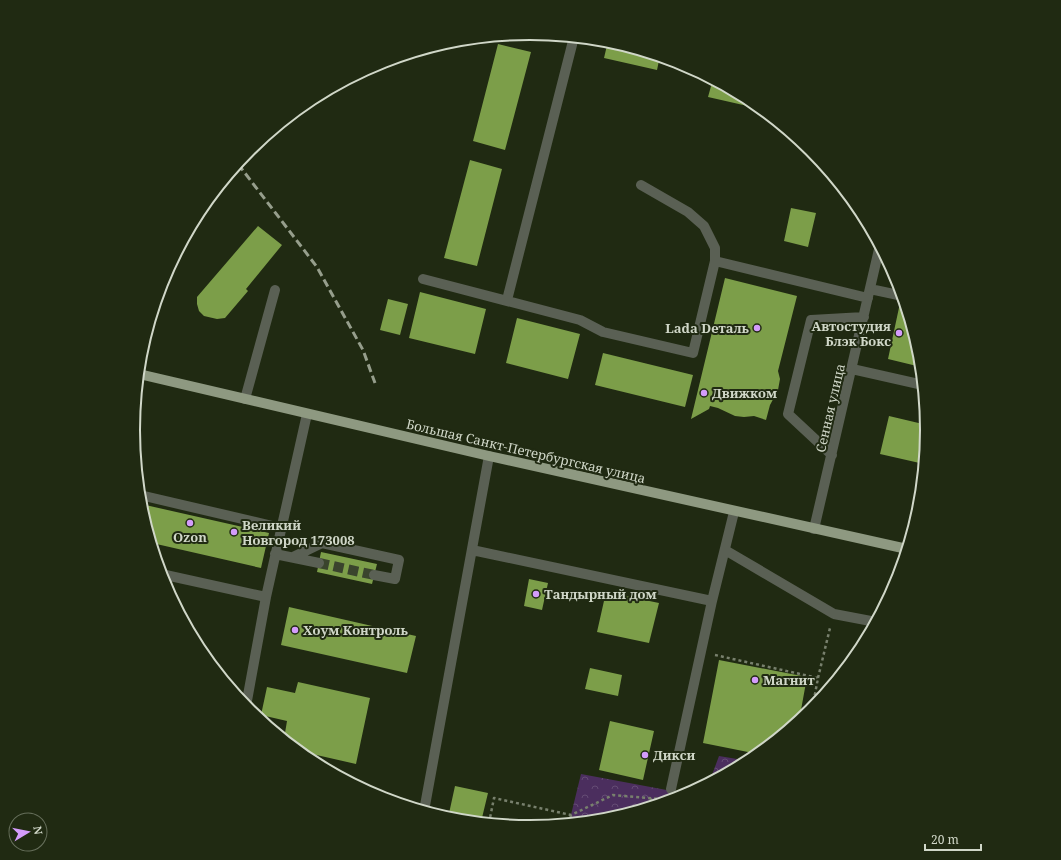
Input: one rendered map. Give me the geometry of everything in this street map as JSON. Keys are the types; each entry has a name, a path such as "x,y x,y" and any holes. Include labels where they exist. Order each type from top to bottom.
{"main road":[{"name":"Большая Санкт-Петербургская улица","path":"145,375 734,512 902,548"}],"street":[{"path":"507,300 573,42"},
{"path":"423,279 580,320 602,332 693,353 715,261 715,248 704,226 688,212 641,185"},
{"name":"Сенная улица","path":"814,529 878,254"},
{"path":"715,261 869,293 896,295"},
{"path":"245,399 275,290"},
{"path":"832,455 788,414 811,320 864,317"},
{"path":"852,369 918,384"},
{"path":"247,698 275,554 307,414"},
{"path":"425,805 489,456"},
{"path":"146,497 281,528"},
{"path":"671,789 700,652 734,512"},
{"path":"293,557 322,543 399,560 395,579 374,575"},
{"path":"472,550 712,602"},
{"path":"725,550 834,614 870,621"},
{"path":"275,554 319,563"},
{"path":"169,576 266,597"}],"path":[{"path":"814,697 834,614"},
{"path":"700,652 818,678"},
{"path":"490,818 494,798 571,815 613,795 657,798"}],"green space":[{"path":"719,756 739,759 725,768 712,775"},
{"path":"581,774 676,792 631,807 607,813 570,818"}],"building":[{"path":"498,44 531,52 505,150 473,141"},
{"path":"607,47 659,62 657,70 604,58"},
{"path":"711,84 747,106 708,97"},
{"path":"470,160 502,169 477,266 444,258"},
{"path":"791,208 816,213 808,247 784,241"},
{"path":"258,226 282,245 246,289 248,291 225,318 217,319 204,316 199,311 197,297"},
{"path":"725,278 797,296 778,371 780,379 778,390 770,405 766,420 754,416 735,416 710,406 709,409 691,419"},
{"path":"420,292 486,309 475,354 409,338"},
{"path":"388,299 408,304 400,335 380,330"},
{"path":"900,304 915,366 888,359"},
{"path":"517,318 580,334 568,379 506,363"},
{"path":"603,353 693,375 685,407 595,385"},
{"path":"889,416 920,423 919,463 880,454"},
{"path":"148,506 269,533 261,568 158,544"},
{"path":"321,552 377,564 372,584 317,572"},
{"name":"Тандырный дом","path":"529,579 548,583 542,610 524,606"},
{"path":"606,592 659,603 649,643 597,632"},
{"path":"289,607 416,636 407,673 281,645"},
{"path":"719,660 807,677 801,711 788,723 749,752 703,743"},
{"path":"590,668 622,675 618,696 585,689"},
{"path":"298,682 370,698 356,764 315,755 285,733 287,721 266,716 262,712 267,687 295,693"},
{"path":"610,721 654,731 643,780 599,770"},
{"path":"455,786 488,793 482,817 449,812"}],"tunnel":[{"path":"319,563 374,575"}],"railway":[{"path":"241,168 317,267 363,350 375,383"}],"place":[{"name":"Lada Dеталь","path":"757,328"},
{"name":"Автостудия Блэк Бокс","path":"899,333"},
{"name":"Движком","path":"704,393"},
{"name":"Ozon","path":"190,523"},
{"name":"Великий Новгород 173008","path":"234,532"},
{"name":"Тандырный дом","path":"536,594"},
{"name":"Хоум Контроль","path":"295,630"},
{"name":"Магнит","path":"755,680"},
{"name":"Дикси","path":"645,755"}]}
